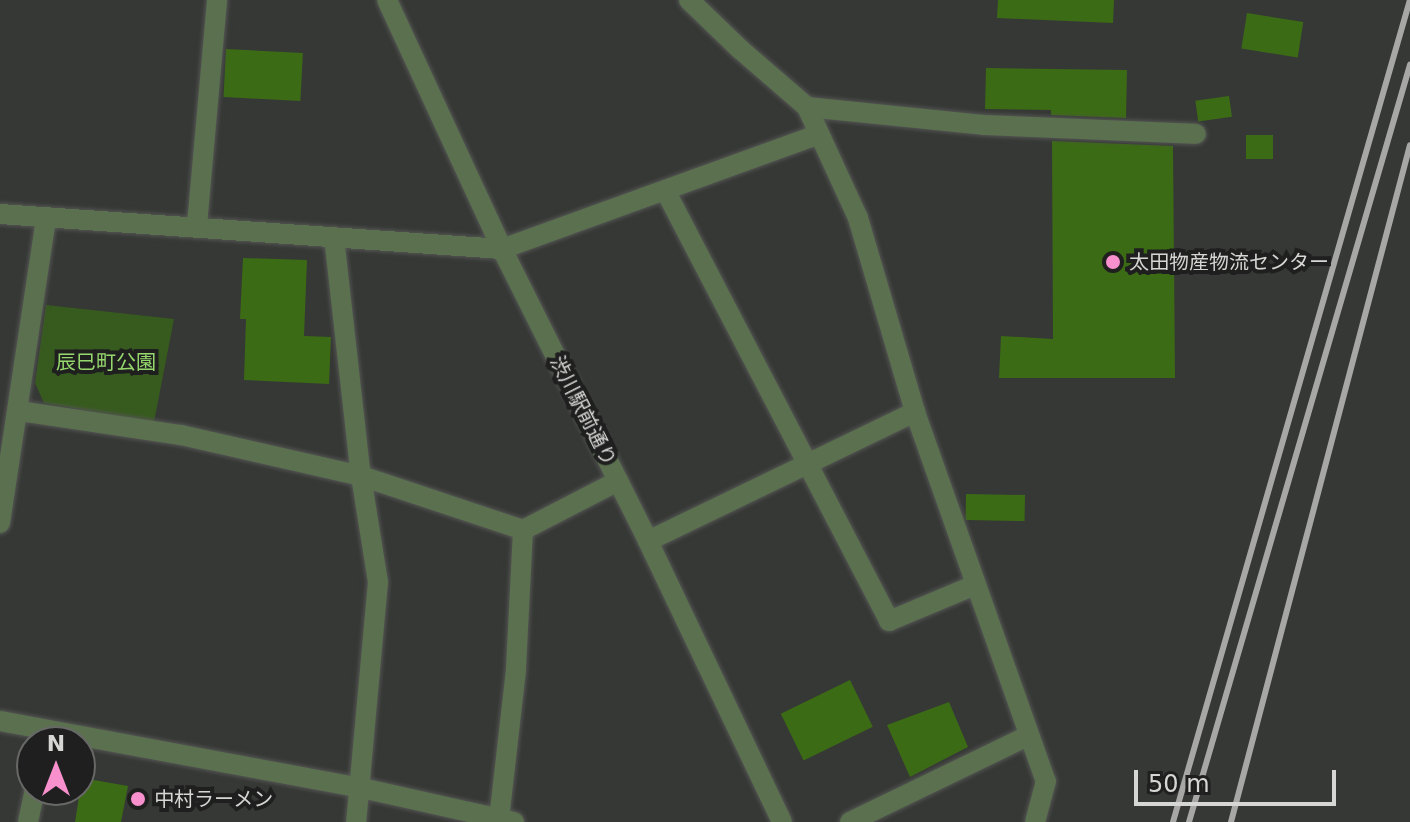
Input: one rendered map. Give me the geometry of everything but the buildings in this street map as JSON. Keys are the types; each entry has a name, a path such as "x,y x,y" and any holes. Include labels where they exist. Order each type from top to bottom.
{"street":[{"path":"197,225 217,0"},
{"name":"渋川駅前通り","path":"387,0 502,249 648,541 782,822"},
{"path":"689,0 807,107 858,218 915,412 1046,781 1035,822"},
{"path":"807,107 983,125 1196,134"},
{"path":"0,214 46,219 197,225 502,249 819,134"},
{"path":"665,190 889,621 975,585"},
{"path":"0,523 20,411 46,219"},
{"path":"334,237 361,476 378,582 356,822"},
{"path":"20,411 181,435 361,476 523,530 618,481"},
{"path":"648,541 915,412"},
{"path":"96,745 357,787 507,821 523,530"},
{"path":"850,822 1028,736"}],"green space":[{"name":"辰巳町公園","path":"46,305 174,319 154,422 44,403 35,383"}],"railway":[{"path":"1173,822 1410,0"},
{"path":"1189,822 1410,65"},
{"path":"1231,822 1410,145"}],"place":[{"name":"太田物産物流センター","path":"1113,262"},
{"name":"中村ラーメン","path":"138,799"}]}
